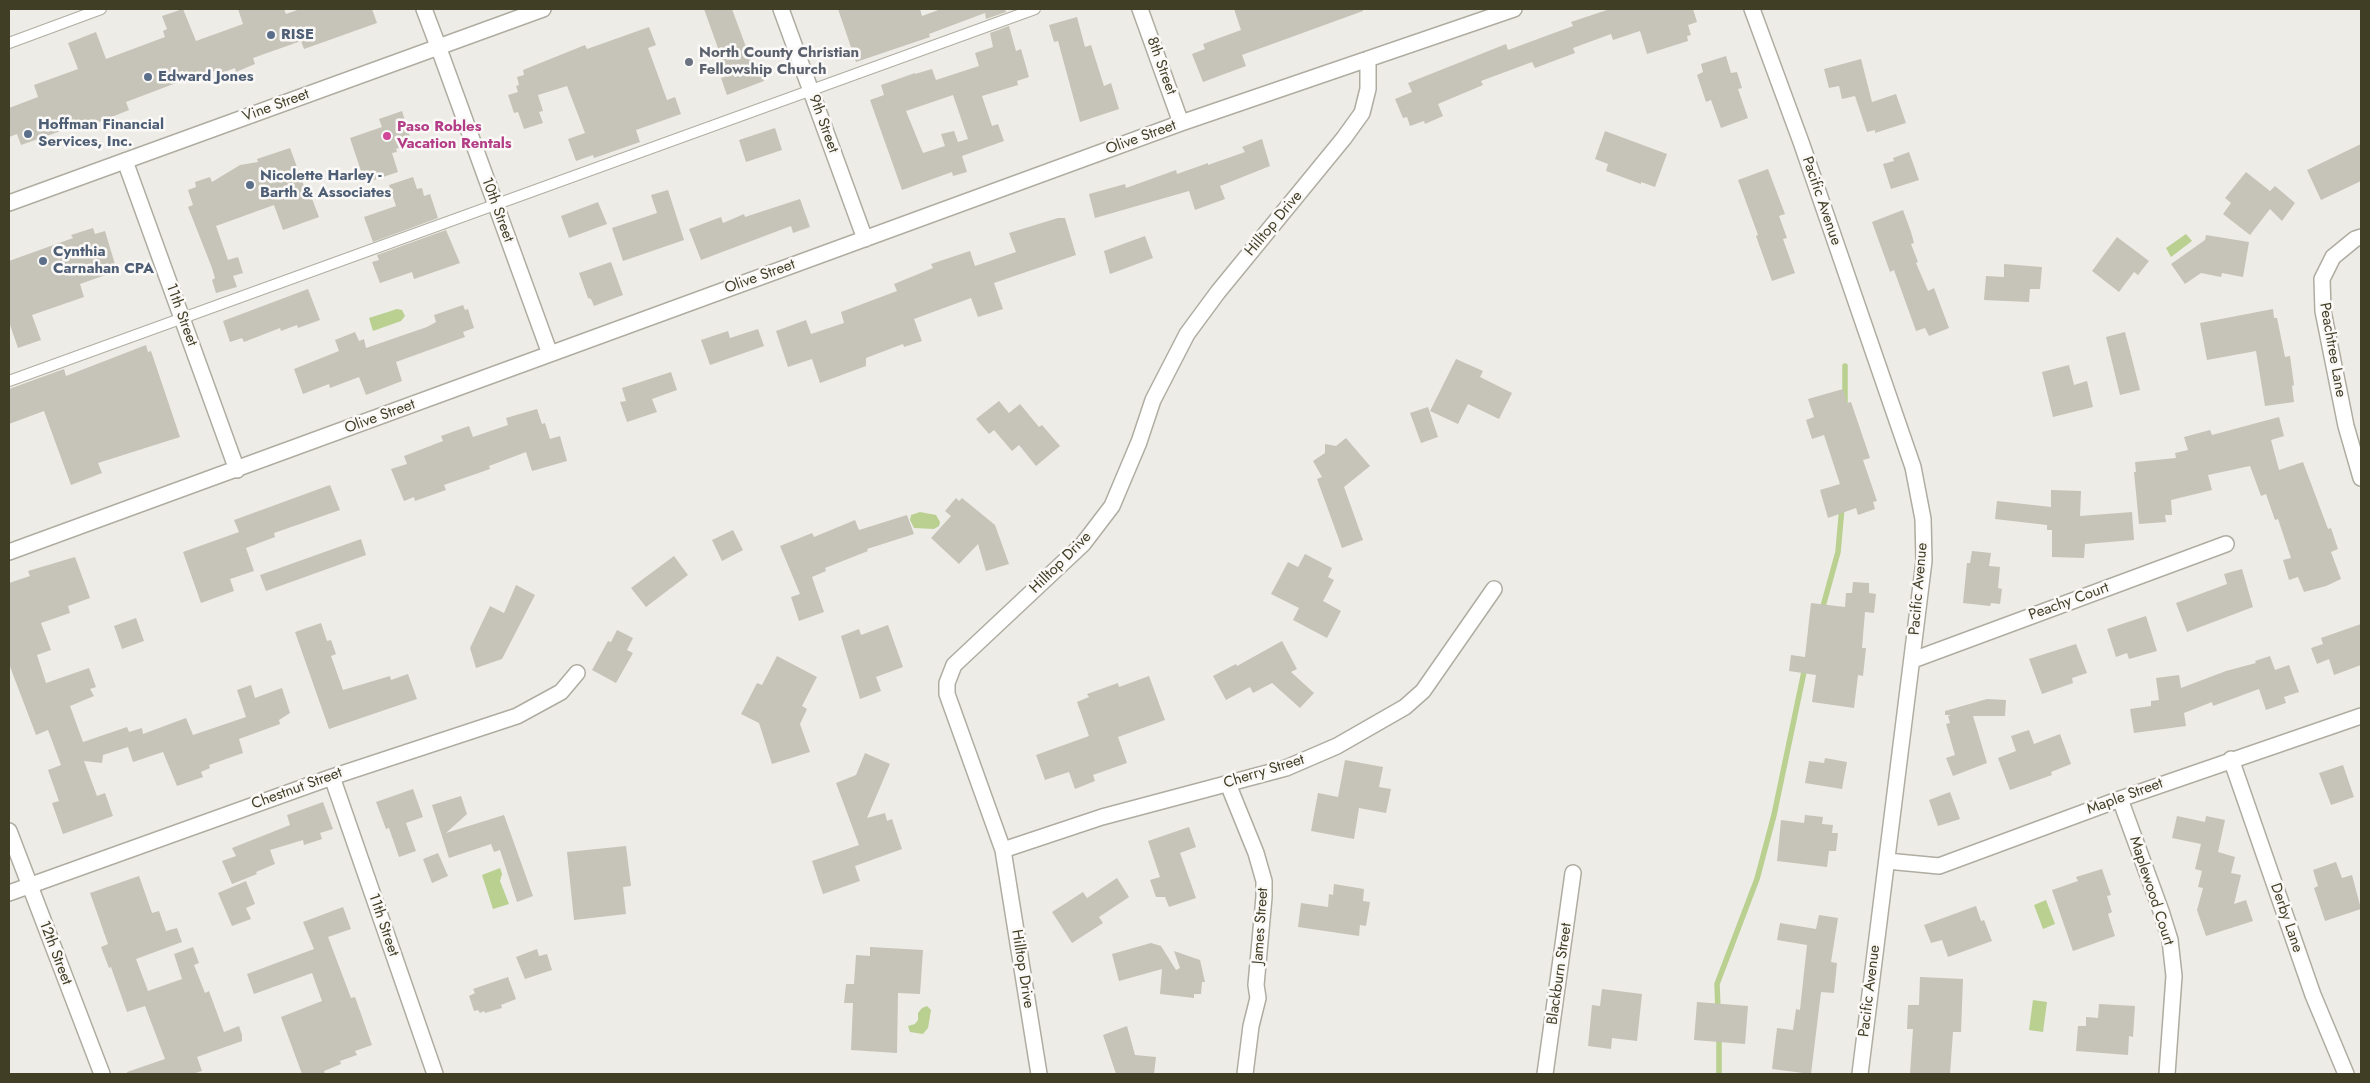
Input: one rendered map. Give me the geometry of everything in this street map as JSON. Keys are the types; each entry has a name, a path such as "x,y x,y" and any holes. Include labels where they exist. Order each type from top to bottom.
{"street":[{"name":"10th Street","path":"424,9 550,354"},
{"name":"Vine Street","path":"9,203 543,9"},
{"name":"9th Street","path":"781,9 865,239"},
{"name":"8th Street","path":"1140,9 1181,123"},
{"name":"Olive Street","path":"9,552 1181,123 1368,59 1494,12 1514,9"},
{"name":"Pacific Avenue","path":"1752,9 1801,142 1913,467 1923,519 1924,561 1913,660 1860,1074"},
{"name":"Hilltop Drive","path":"1039,1074 1003,850 947,694 947,683 954,665 1083,544 1112,506 1139,442 1153,400 1186,334 1362,113 1368,89 1368,59"},
{"name":"11th Street","path":"125,161 237,470"},
{"name":"Peachtree Lane","path":"2361,237 2355,239 2333,257 2322,279 2322,307 2346,426 2361,478"},
{"name":"Peachy Court","path":"1913,660 2226,544"},
{"name":"Cherry Street","path":"1003,850 1102,817 1286,768 1337,746 1405,707 1423,691 1494,589"},
{"name":"Chestnut Street","path":"9,893 332,777 517,716 560,692 577,673"},
{"name":"Maple Street","path":"1888,861 1939,866 2120,799 2361,716"},
{"name":"Derby Lane","path":"2231,760 2313,995 2346,1074"},
{"name":"11th Street","path":"332,777 435,1074"},
{"name":"James Street","path":"1228,784 1256,853 1264,881 1256,985 1258,998 1251,1026 1245,1074"},
{"name":"Maplewood Court","path":"2120,799 2170,940 2174,976 2167,1074"},
{"name":"12th Street","path":"9,831 102,1074"},
{"name":"Blackburn Street","path":"1545,1074 1573,872"}],"lane":[{"path":"9,42 101,9"},
{"path":"9,381 1035,9"}],"shaded area":[{"path":"2186,234 2192,241 2171,257 2166,248"},
{"path":"397,309 402,310 405,316 401,321 373,331 369,318"},
{"path":"920,512 936,515 940,522 939,526 934,529 914,528 910,520 911,515"},
{"path":"500,868 502,874 500,881 509,904 493,909 482,875"},
{"path":"2046,900 2055,924 2043,929 2034,905"},
{"path":"2033,1000 2047,1002 2043,1032 2029,1030"},
{"path":"927,1006 931,1010 928,1028 923,1034 910,1032 908,1026 915,1024 918,1020 918,1013"}],"building":[{"path":"183,9 196,41 243,24 238,9 284,9 286,14 300,9 372,9 377,23 304,49 301,41 253,58 255,64 236,72 235,68 216,75 214,71 176,83 126,102 129,110 94,124 92,120 21,145 17,134 9,137 9,108 38,97 34,85 78,69 68,43 96,32 106,59 165,37 163,31 167,29 162,16"},
{"path":"704,9 732,9 753,66 758,64 764,81 727,95 721,78 728,76"},
{"path":"838,9 920,9 922,16 941,9 1005,9 1006,12 986,19 985,13 929,34 930,37 856,62"},
{"path":"1234,9 1363,9 1363,11 1242,55 1246,66 1203,82 1192,54 1205,49 1203,44 1241,30"},
{"path":"1610,9 1693,9 1697,22 1688,25 1691,35 1687,36 1688,41 1647,54 1640,31 1613,40 1611,34 1573,48 1575,53 1535,68 1532,62 1481,81 1483,85 1438,104 1443,116 1425,124 1424,121 1410,126 1407,117 1403,118 1395,99 1412,92 1408,83 1506,44 1508,50 1573,26 1571,22"},
{"path":"1077,17 1085,47 1091,45 1104,86 1111,83 1119,109 1080,122 1058,41 1054,42 1049,25"},
{"path":"1009,26 1016,51 1021,49 1029,77 1017,81 1018,85 982,96 992,126 998,124 1004,141 962,156 967,172 953,176 952,172 902,190 870,100 884,95 881,85 915,73 932,69 936,80 979,66 975,53 993,47 990,33","holes":["953,95 968,139 958,142 954,131 941,134 945,146 923,153 906,111"]},
{"path":"649,27 656,45 648,48 667,100 675,97 681,114 636,130 640,142 594,158 593,155 576,161 568,139 585,133 567,86 538,95 543,111 539,112 543,123 524,129 518,112 514,113 508,95 518,92 516,86 519,85 517,77 524,75 523,70 585,45 587,49"},
{"path":"1726,56 1731,73 1737,72 1742,88 1738,89 1748,118 1721,128 1711,100 1706,102 1697,75 1703,72 1701,64"},
{"path":"1861,59 1872,102 1896,94 1906,123 1875,133 1875,130 1867,132 1855,96 1842,99 1839,86 1829,88 1824,69"},
{"path":"402,111 412,143 396,149 397,152 392,153 398,172 365,183 350,138 382,127 379,119"},
{"path":"775,128 782,150 746,162 739,140"},
{"path":"1605,131 1667,154 1655,187 1606,171 1608,164 1595,159"},
{"path":"1262,139 1270,166 1220,186 1225,199 1195,210 1189,191 1095,218 1089,194 1125,184 1126,188 1176,170 1177,174 1208,163 1208,165 1245,152 1242,147"},
{"path":"2361,144 2361,181 2321,200 2307,170"},
{"path":"290,148 308,197 311,196 319,217 283,230 274,205 216,226 228,260 238,257 243,273 233,276 237,287 216,293 212,280 215,278 212,268 188,207 193,205 188,190 196,187 195,182 210,177 212,182 240,165 258,162 257,159"},
{"path":"1909,152 1919,180 1891,189 1883,164 1894,161 1893,158"},
{"path":"1768,169 1785,214 1779,216 1787,238 1783,239 1795,273 1772,281 1738,180"},
{"path":"2246,172 2270,191 2275,186 2295,203 2282,221 2270,209 2250,235 2223,214 2231,203 2225,198"},
{"path":"413,177 417,189 422,188 424,196 430,194 438,218 373,242 364,217 396,206 389,185"},
{"path":"668,190 684,240 623,261 612,228 657,213 651,195"},
{"path":"800,199 810,227 793,233 791,226 701,260 689,229 721,217 723,223 744,214 745,217"},
{"path":"598,202 607,224 569,238 561,216"},
{"path":"1903,210 1914,243 1911,244 1918,262 1916,263 1928,291 1934,288 1949,328 1929,336 1925,328 1916,331 1894,270 1890,272 1872,222"},
{"path":"1058,218 1065,218 1076,255 994,283 1003,309 978,317 971,298 914,319 922,341 904,347 903,344 866,358 866,366 820,383 812,359 788,367 776,331 806,320 811,334 844,323 841,312 897,291 894,284 933,268 931,264 970,251 975,266 1016,252 1009,233"},
{"path":"93,228 95,234 105,231 117,271 80,284 84,297 32,315 41,340 18,348 9,322 9,261 73,238 71,235"},
{"path":"446,230 460,263 414,279 412,272 380,283 372,262 379,260 377,255"},
{"path":"2206,235 2249,242 2243,277 2222,273 2221,277 2201,273 2185,284 2171,264 2205,240"},
{"path":"1145,236 1153,258 1110,274 1104,251"},
{"path":"2117,237 2149,261 2138,275 2134,272 2119,292 2092,271"},
{"path":"611,262 623,295 594,306 591,299 588,298 579,273"},
{"path":"2004,264 2042,267 2040,289 2030,289 2029,302 1984,300 1986,276 2004,277"},
{"path":"308,289 320,320 298,328 297,325 281,331 280,328 244,342 242,338 230,342 223,321"},
{"path":"463,305 465,310 468,309 474,328 463,332 465,337 396,362 402,381 366,395 359,377 330,388 329,384 303,394 294,369 339,351 335,340 355,332 359,341 364,339 366,348 427,327 436,322 434,315"},
{"path":"2273,309 2274,318 2277,318 2285,357 2290,356 2294,402 2265,406 2256,351 2207,360 2200,323"},
{"path":"758,329 764,346 710,365 701,340 728,331 730,338"},
{"path":"2125,332 2140,390 2120,395 2106,337"},
{"path":"146,345 148,352 151,351 180,437 98,463 102,473 71,485 44,411 9,424 9,389 64,369 66,376"},
{"path":"1456,359 1483,371 1480,377 1512,393 1499,419 1468,404 1458,424 1430,411"},
{"path":"2069,365 2074,385 2087,381 2093,407 2053,417 2042,372"},
{"path":"671,372 677,390 652,399 657,412 627,422 620,402 626,401 622,388"},
{"path":"1843,389 1847,403 1851,402 1870,458 1863,460 1877,501 1873,502 1875,509 1858,515 1856,508 1828,518 1820,490 1840,484 1824,435 1812,439 1806,420 1814,417 1808,399"},
{"path":"999,401 1009,413 1020,404 1039,427 1042,425 1060,446 1036,466 1019,445 1012,451 994,430 989,434 976,419"},
{"path":"1428,407 1438,437 1421,443 1410,413"},
{"path":"537,409 542,424 545,423 550,439 560,436 567,461 532,471 526,452 489,466 490,469 444,485 446,490 415,501 414,497 404,501 391,469 407,464 404,456 443,441 441,436 469,426 473,437 508,425 506,418"},
{"path":"2279,417 2284,436 2271,440 2279,470 2303,462 2328,529 2331,528 2338,549 2331,552 2341,579 2326,586 2304,592 2298,577 2289,580 2283,560 2291,558 2278,519 2275,520 2266,494 2261,496 2250,466 2208,475 2212,490 2171,500 2172,515 2165,515 2166,522 2139,524 2134,472 2136,472 2135,462 2176,458 2175,453 2188,450 2184,437 2210,430 2212,435"},
{"path":"1346,438 1370,466 1344,487 1363,540 1342,548 1317,479 1322,477 1313,461 1325,453 1325,444 1336,446"},
{"path":"330,485 340,510 274,533 275,537 246,548 254,571 230,579 234,591 201,603 183,552 239,532 234,520"},
{"path":"2051,490 2081,491 2080,516 2132,512 2134,540 2085,544 2084,558 2052,557 2052,530 2047,530 2047,525 1995,519 1997,501 2051,507"},
{"path":"956,498 959,501 962,498 995,525 1009,564 986,571 978,544 959,564 931,538 951,516 945,511"},
{"path":"907,515 914,534 867,549 868,551 825,568 826,571 812,577 824,612 799,621 791,597 800,594 780,546 812,533 814,537 855,520 859,530"},
{"path":"733,530 743,550 722,561 712,540"},
{"path":"361,539 366,555 266,591 260,575"},
{"path":"1972,551 1991,553 1989,566 2000,567 1998,588 2002,589 2000,604 1991,603 1990,606 1963,603 1967,563 1970,563"},
{"path":"1305,554 1332,568 1328,577 1334,580 1323,601 1341,611 1327,638 1293,620 1299,608 1271,594 1288,562 1298,567"},
{"path":"674,556 688,575 646,607 631,588"},
{"path":"75,557 90,598 68,606 70,613 41,623 51,650 37,655 46,683 89,668 96,687 90,689 94,696 70,706 83,742 127,727 129,732 142,728 143,734 186,718 193,735 246,717 237,690 251,685 255,698 282,688 290,713 279,720 280,724 239,739 243,753 209,765 210,768 201,772 203,777 177,786 163,752 133,762 128,747 103,755 102,763 84,761 97,796 105,793 113,816 63,834 52,803 59,801 48,770 61,765 48,730 36,735 9,664 9,583 30,576 28,571"},
{"path":"2242,569 2253,607 2187,632 2176,603 2227,584 2224,574"},
{"path":"1853,582 1869,583 1869,593 1876,594 1874,613 1865,612 1862,648 1866,648 1863,676 1858,675 1854,708 1812,702 1816,675 1789,671 1791,655 1805,657 1811,603 1845,607 1846,593 1852,593"},
{"path":"516,585 535,595 502,659 476,668 470,648 490,606 504,613"},
{"path":"2146,616 2157,651 2129,659 2127,653 2116,657 2107,629"},
{"path":"136,618 144,641 122,649 114,626"},
{"path":"321,623 327,641 331,640 336,654 331,656 343,690 390,676 391,680 408,674 417,699 329,729 295,632"},
{"path":"2361,624 2361,665 2334,675 2329,659 2317,664 2311,648 2323,644 2321,638"},
{"path":"888,625 903,667 876,677 881,691 860,699 841,636 859,629 861,635"},
{"path":"617,630 633,638 627,650 633,653 616,683 592,670 608,641 611,642"},
{"path":"1282,641 1297,669 1291,672 1314,693 1300,708 1272,683 1253,693 1250,687 1226,700 1213,676 1236,664 1237,666"},
{"path":"2076,644 2087,673 2072,678 2073,683 2042,694 2029,659"},
{"path":"777,656 817,677 802,706 807,709 800,724 810,752 772,764 759,723 741,714 757,683 762,685"},
{"path":"2270,656 2275,670 2289,665 2299,692 2284,697 2286,703 2266,710 2259,689 2213,706 2212,702 2184,713 2186,726 2134,733 2130,709 2151,706 2151,701 2159,700 2156,678 2179,675 2181,688 2226,671 2256,663 2255,661"},
{"path":"1149,676 1165,720 1118,737 1127,763 1093,775 1095,781 1075,789 1069,772 1045,780 1036,755 1089,736 1077,702 1089,697 1087,694 1118,683 1119,687"},
{"path":"1987,699 2006,700 2005,716 1973,716 1987,763 1953,776 1946,758 1955,755 1946,724 1950,723 1948,716 1951,715 1945,715 1945,711"},
{"path":"2029,730 2034,744 2060,734 2071,764 2051,772 2052,775 2010,790 1998,758 2016,751 2011,736"},
{"path":"865,753 890,764 867,818 885,813 887,821 892,819 902,849 855,866 860,881 823,894 812,861 859,845 836,783 856,775"},
{"path":"1825,758 1847,762 1842,789 1805,783 1809,761 1824,763"},
{"path":"1345,760 1383,767 1379,787 1391,789 1386,813 1359,808 1354,839 1311,831 1318,793 1338,797"},
{"path":"2343,765 2354,797 2331,805 2319,773"},
{"path":"413,789 423,817 406,823 416,851 399,857 389,828 386,829 376,802"},
{"path":"1950,792 1960,819 1938,826 1929,800"},
{"path":"461,796 467,814 446,833 504,815 533,896 517,902 500,850 494,852 491,844 449,858 432,805"},
{"path":"323,802 333,829 320,833 322,839 304,845 303,840 270,850 275,864 232,884 222,861 236,856 232,848 290,825 287,815"},
{"path":"1805,815 1823,817 1822,824 1833,825 1832,833 1838,833 1836,851 1829,851 1827,867 1777,861 1781,820 1804,823"},
{"path":"2177,816 2205,822 2206,816 2225,820 2218,852 2235,857 2231,873 2241,875 2234,904 2246,900 2253,921 2206,936 2197,910 2203,888 2198,887 2202,871 2195,869 2201,844 2172,838"},
{"path":"1189,827 1196,847 1180,853 1196,898 1169,907 1165,897 1156,897 1150,880 1160,877 1148,841"},
{"path":"626,846 631,886 623,887 626,914 574,920 567,852"},
{"path":"438,853 448,876 432,883 423,859"},
{"path":"2336,862 2342,878 2352,875 2361,909 2325,921 2314,888 2318,886 2313,870"},
{"path":"2102,869 2111,895 2107,896 2112,912 2108,914 2115,936 2073,951 2052,890 2078,881 2076,877"},
{"path":"139,876 152,913 159,911 166,931 177,928 182,942 136,959 148,991 182,979 174,954 193,947 199,963 194,965 205,993 209,991 224,1032 239,1026 242,1035 242,1041 197,1057 202,1071 192,1074 127,1074 127,1072 165,1059 145,1006 127,1012 111,967 109,968 101,947 108,944 90,893"},
{"path":"1117,878 1129,897 1099,917 1103,923 1072,943 1052,912 1083,892 1087,898"},
{"path":"246,881 255,904 246,908 251,919 232,926 218,893"},
{"path":"1334,884 1364,889 1363,901 1370,902 1366,926 1360,925 1359,936 1298,927 1301,903 1328,907 1329,894 1333,895"},
{"path":"1976,906 1981,921 1984,920 1992,941 1948,957 1942,940 1931,943 1924,925"},
{"path":"343,907 351,929 328,937 351,998 355,997 372,1045 355,1051 357,1055 340,1061 341,1064 324,1071 325,1074 302,1074 281,1017 322,1001 312,973 254,994 247,974 314,949 303,922"},
{"path":"1819,915 1838,918 1831,962 1837,963 1834,993 1821,992 1811,1074 1772,1069 1777,1028 1793,1030 1796,1009 1800,1010 1807,945 1777,940 1780,923 1816,929"},
{"path":"1151,943 1161,946 1176,970 1180,968 1174,951 1200,960 1205,982 1202,982 1201,994 1194,994 1194,998 1160,994 1162,969 1119,981 1112,954"},
{"path":"870,947 923,950 920,994 898,993 897,1053 851,1050 853,1003 844,1003 846,984 854,984 856,955 870,956"},
{"path":"537,949 539,956 547,954 552,970 525,979 516,957"},
{"path":"508,977 516,999 501,1005 502,1008 485,1013 484,1011 480,1013 478,1010 474,1011 469,996 475,993 473,989"},
{"path":"1920,977 1963,979 1961,1032 1953,1032 1950,1074 1910,1074 1913,1029 1907,1029 1908,1005 1919,1005"},
{"path":"1602,989 1642,994 1637,1041 1612,1038 1611,1049 1588,1046 1592,1005 1600,1006"},
{"path":"1697,1002 1748,1006 1745,1044 1694,1040"},
{"path":"2099,1004 2135,1006 2133,1037 2129,1036 2128,1055 2076,1051 2078,1026 2086,1026 2086,1017 2098,1018"},
{"path":"1127,1026 1135,1055 1156,1057 1154,1074 1116,1074 1103,1035"}],"waterway":[{"path":"1845,366 1845,402"},
{"path":"1822,610 1838,552 1842,507"},
{"path":"1718,1010 1717,984 1757,879 1774,815 1805,667"},
{"path":"1719,1037 1719,1074"}],"place":[{"name":"RISE","path":"271,35"},
{"name":"North County Christian Fellowship Church","path":"689,62"},
{"name":"Edward Jones","path":"148,77"},
{"name":"Hoffman Financial Services, Inc.","path":"28,134"},
{"name":"Paso Robles Vacation Rentals","path":"387,136"},
{"name":"Nicolette Harley - Barth & Associates","path":"250,185"},
{"name":"Cynthia Carnahan CPA","path":"43,261"}]}
